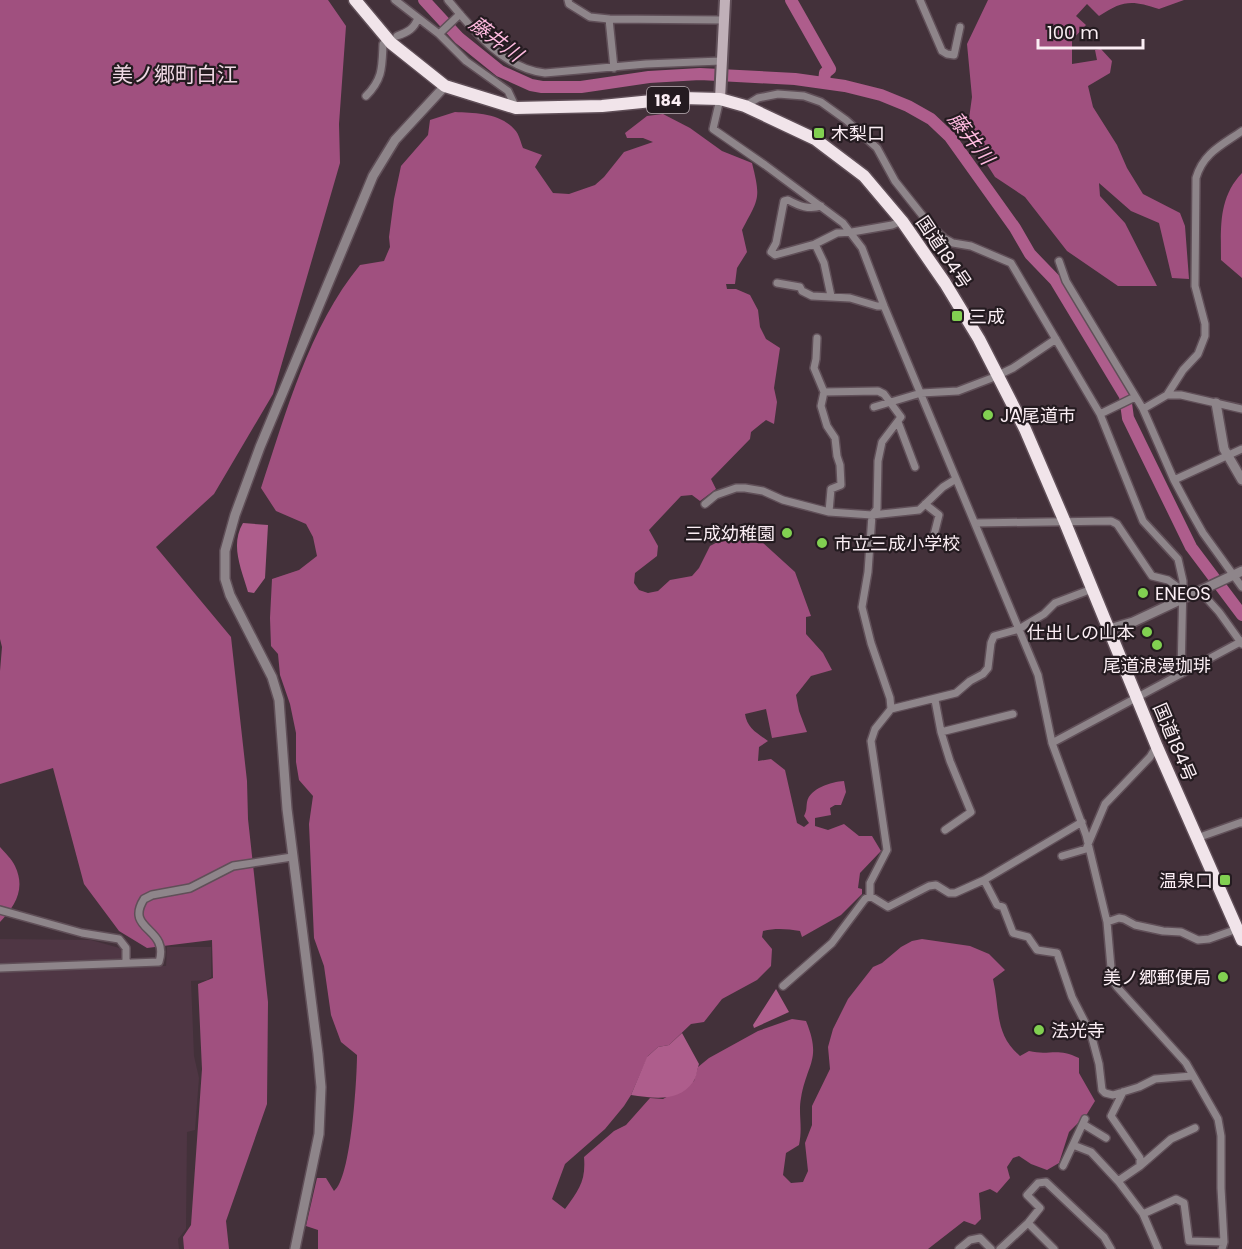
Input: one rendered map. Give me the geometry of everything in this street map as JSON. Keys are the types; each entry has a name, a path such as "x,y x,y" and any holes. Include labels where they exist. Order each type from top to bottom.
{"highway":[{"name":"国道184号","path":"355,0 445,86 516,108 602,106 720,94 815,139 864,176 902,221 945,283 998,374 1065,520 1157,747 1240,935"}],"main road":[{"path":"720,94 724,0"}],"street":[{"path":"395,0 438,34 466,61 508,91 516,108"},
{"path":"568,0 569,4 590,17 723,20"},
{"path":"920,0 942,51 947,54 954,55 960,27"},
{"path":"449,1 508,61 533,72 545,74 721,61"},
{"path":"438,34 460,14"},
{"path":"366,96 376,85 382,69 383,44 410,31 416,26 418,18"},
{"path":"609,19 614,68"},
{"path":"295,1249 319,1134 321,1106 318,1054 292,857 279,700 272,677 230,595 225,579 225,551 235,514 260,447 373,176 395,140 445,86"},
{"path":"720,94 713,129 843,223 862,248 1038,675 1052,743 1082,822 1107,922 1112,979 1185,1063 1218,1119 1223,1246 1189,1241 1184,1203 1176,1199 1143,1214"},
{"path":"745,106 758,98 778,94 804,96 821,102 846,120 876,148 895,181 930,225 944,238 953,243 971,246 1011,263 1100,414 1143,521 1178,559 1183,580 1181,674"},
{"path":"1143,409 1167,395 1183,370 1198,354 1205,336 1195,286 1196,178 1205,157 1242,131"},
{"path":"821,206 813,209 799,206 788,200 784,201 776,243 771,252 775,255 815,244 837,233 892,225 902,221"},
{"path":"815,244 825,263 831,296"},
{"path":"1059,261 1066,281 1133,398 1143,409 1174,480 1203,533 1236,574 1242,587"},
{"path":"777,283 800,287 802,291 812,296 850,298 884,306"},
{"path":"817,338 814,368 824,392 821,406 835,438 840,465 841,484 831,489 829,512"},
{"path":"874,407 921,393 958,391 1013,368 1056,339"},
{"path":"824,392 844,393 871,390 884,394 901,417 882,442 878,461 878,508 872,515 862,607 871,643 890,698 891,710"},
{"path":"1167,395 1181,395 1242,409"},
{"path":"1100,414 1133,398"},
{"path":"1216,403 1227,456 1242,480"},
{"path":"898,422 915,467"},
{"path":"1174,480 1242,449"},
{"path":"705,504 716,495 736,488 745,488 763,490 783,500 829,512 872,515 919,510 956,479"},
{"path":"925,504 939,515 934,535"},
{"path":"975,523 1111,521 1117,524 1152,576 1168,580 1182,595"},
{"path":"1109,630 1133,622 1182,595 1202,590 1236,574"},
{"path":"870,896 870,883 887,850 871,741 875,729 891,710 910,706 922,700 935,700 956,693 988,669 994,636 1019,629 1044,614 1055,603 1092,589"},
{"path":"1052,743 1242,642 1202,590"},
{"path":"935,700 941,732 971,812 945,830"},
{"path":"941,732 1012,714"},
{"path":"1062,856 1086,849 1106,804 1157,747"},
{"path":"870,896 888,907 929,886 936,885 949,893 955,893 984,880 1082,822"},
{"path":"1197,838 1242,823"},
{"path":"0,968 159,962 162,953 157,937 139,920 138,912 144,899 152,895 190,888 233,866 292,857"},
{"path":"984,880 997,905 1003,907 1013,933 1028,937 1037,950 1057,953 1072,997 1091,1034 1099,1064 1102,1090 1105,1093 1113,1095 1155,1079 1192,1076"},
{"path":"783,986 832,943 865,899 870,896"},
{"path":"0,910 82,933 118,939 126,948 126,962"},
{"path":"1107,922 1119,918 1155,930 1181,932 1198,940 1240,935"},
{"path":"1123,1092 1111,1116 1140,1158 1140,1166"},
{"path":"1063,1166 1084,1122 1106,1138"},
{"path":"1118,1181 1172,1139 1195,1128"},
{"path":"1073,1145 1091,1152 1118,1181 1143,1214 1158,1249"},
{"path":"1000,1249 1028,1223 1040,1208 1027,1195 1038,1183 1046,1182 1104,1237 1111,1249"},
{"path":"1028,1223 1054,1249"},
{"path":"959,1249 970,1240 980,1238 991,1249"}],"shaded area":[{"path":"0,0 328,0 346,26 339,124 340,163 273,394 214,494 156,547 231,637 247,781 248,819 268,1002 267,1104 226,1221 229,1249 184,1249 183,1237 191,1225 202,1069 198,984 213,978 212,940 147,948 119,931 84,884 53,768 0,784 2,647 0,639"},
{"path":"988,0 1184,0 1159,9 1142,4 1121,4 1099,16 1087,4 1076,16 1086,25 1072,40 1072,64 1097,60 1095,50 1101,49 1112,61 1110,73 1088,86 1093,107 1117,145 1127,168 1143,194 1180,213 1185,226 1189,279 1172,278 1159,223 1131,211 1099,183 1100,196 1125,223 1157,286 1118,286 1067,251 1025,197 995,177 967,133 972,97 967,44"},
{"path":"455,112 487,115 509,124 518,134 523,148 542,155 535,167 553,193 569,194 595,185 624,152 653,142 643,138 627,138 625,133 647,116 663,114 690,128 722,151 752,163 757,184 757,198 742,230 747,252 737,268 735,284 726,284 727,289 736,289 750,295 758,310 760,327 766,339 780,348 774,388 777,402 774,424 766,420 751,432 750,439 711,479 716,489 700,501 692,495 681,496 649,530 658,546 657,556 635,573 634,583 639,590 648,593 658,591 670,580 692,576 699,568 710,546 727,537 762,542 795,572 811,616 806,617 806,634 823,653 832,670 811,676 796,695 807,732 772,738 766,709 745,714 750,727 768,741 759,747 758,761 771,759 785,770 797,823 804,827 809,823 804,816 812,793 827,784 844,781 846,792 841,805 830,808 831,815 815,818 815,826 828,830 844,824 859,836 872,836 881,851 860,873 858,888 862,889 862,894 841,915 802,937 800,931 772,929 763,931 762,937 772,949 771,966 757,980 722,999 704,1022 691,1024 669,1045 658,1047 648,1056 624,1106 605,1129 565,1164 552,1199 565,1209 581,1185 584,1157 614,1131 626,1125 650,1098 663,1099 694,1081 698,1067 709,1058 758,1031 792,1019 806,1021 811,1034 813,1053 801,1098 799,1145 786,1153 783,1175 791,1183 803,1182 808,1171 805,1143 812,1125 812,1106 830,1069 828,1047 833,1029 848,999 873,967 882,963 901,947 922,939 970,946 989,954 1005,970 993,979 999,1020 1012,1048 1020,1056 1029,1051 1059,1052 1079,1058 1079,1073 1095,1101 1087,1114 1069,1132 1059,1163 1047,1170 1019,1156 1013,1158 1007,1167 1010,1178 997,1193 990,1189 979,1193 981,1219 975,1225 964,1221 928,1249 318,1249 318,1230 306,1226 317,1178 326,1178 334,1191 340,1183 345,1168 352,1128 357,1055 341,1042 331,1015 324,966 314,938 309,824 313,796 299,780 296,762 296,733 290,704 280,675 278,654 271,646 272,579 299,570 317,556 313,537 306,524 276,511 261,488 301,372 327,315 342,289 360,265 384,261 390,247 389,237 394,199 401,166 428,135 430,120"},
{"path":"1242,173 1242,278 1221,260 1221,236 1225,203 1234,183"},
{"path":"243,523 268,525 265,578 254,593 248,592 238,557 237,540"},
{"path":"0,847 14,863 18,874 19,890 10,910 0,922"},
{"path":"0,939 91,940 123,949 129,965 166,966 167,947 211,947 211,977 207,980 191,981 194,1056 199,1078 195,1130 187,1132 186,1229 178,1239 179,1249 0,1249"},
{"path":"776,989 789,1012 754,1028 753,1025"},
{"path":"682,1033 699,1064 693,1082 680,1093 665,1098 631,1095 647,1057 658,1047 669,1045"}],"waterway":[{"name":"藤井川","path":"424,0 459,38 500,71 531,85 581,87 649,77 700,74 795,79 845,86 881,95 931,119 950,137 1015,228 1030,254 1055,280 1125,396 1128,418 1191,547 1242,615"},
{"path":"791,0 830,69 825,73 824,82"}],"place":[{"name":"木梨口","path":"819,133"},
{"name":"三成","path":"957,316"},
{"name":"JA尾道市","path":"988,415"},
{"name":"三成幼稚園","path":"787,533"},
{"name":"市立三成小学校","path":"822,543"},
{"name":"ENEOS","path":"1143,593"},
{"name":"仕出しの山本","path":"1147,632"},
{"name":"尾道浪漫珈琲","path":"1157,645"},
{"name":"温泉口","path":"1225,880"},
{"name":"美ノ郷郵便局","path":"1223,977"},
{"name":"法光寺","path":"1039,1030"}],"district":[{"name":"美ノ郷町白江","path":"175,74"}]}
